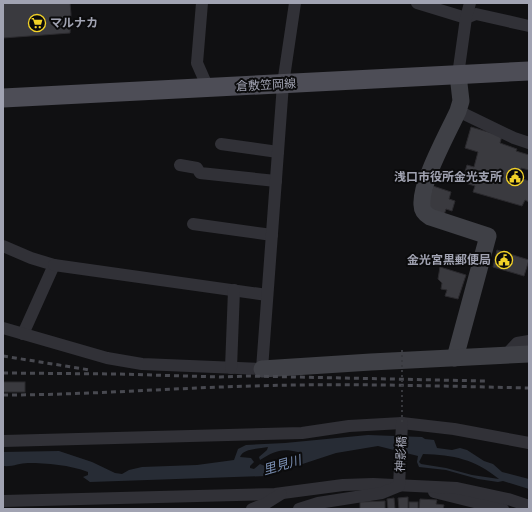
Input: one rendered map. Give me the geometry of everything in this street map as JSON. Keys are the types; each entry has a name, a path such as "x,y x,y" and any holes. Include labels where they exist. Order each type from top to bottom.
{"main road":[{"name":"倉敷笠岡線","path":"3,98 529,71"}],"street":[{"path":"202,3 197,63 208,88"},
{"path":"262,369 283,84 295,3"},
{"path":"417,3 466,18 476,14 529,26"},
{"path":"455,358 488,236 430,218 424,213 422,206 423,196 431,170 461,101 458,75 466,18 470,3"},
{"path":"458,110 514,138 529,143"},
{"path":"221,144 278,152"},
{"path":"180,165 197,168 200,173 276,181"},
{"path":"193,224 272,234"},
{"path":"3,246 31,258 54,265 267,295"},
{"path":"23,334 54,265"},
{"path":"231,368 234,290"},
{"path":"3,328 107,358 135,363 231,368 262,369 529,354"},
{"path":"506,355 517,343 529,341"},
{"path":"3,441 302,433 349,426 402,422 454,429 529,444"},
{"name":"神影橋","path":"399,486 402,422"},
{"path":"3,501 284,492 343,485 373,484 457,488 508,499 529,506"},
{"path":"299,509 382,493 399,486"},
{"path":"414,486 503,509"},
{"path":"252,509 266,504 284,492"},
{"path":"40,501 51,509"},
{"path":"40,501 59,509"}],"path":[{"path":"402,350 402,422"}],"water":[{"name":"里見川","path":"368,435 422,437 425,439 434,440 437,448 452,450 460,448 467,450 484,461 493,464 502,472 529,479 529,489 503,481 498,482 478,479 446,470 419,467 417,462 418,456 378,446 336,453 266,476 90,482 83,477 88,475 88,472 66,466 28,463 3,466 3,452 59,451 92,462 115,473 122,474 129,470 142,467 197,465 234,460 238,449 246,445","holes":["268,447 267,450 259,457 260,460 274,452 282,450 298,452 298,454 297,456 273,465 270,464 265,466 260,464 254,469 250,468 254,462 251,458 240,457 248,450","423,454 463,459 481,467 499,479 421,464 419,462"]}],"building":[{"name":"マルナカ","path":"3,3 70,3 70,33 3,38"},
{"path":"471,127 502,136 500,143 517,149 516,151 529,155 529,170 521,168 520,178 529,181 529,202 525,200 522,206 473,192 475,186 462,182 467,165 474,167 478,152 465,148"},
{"path":"433,186 451,192 449,199 455,201 452,211 446,209 444,215 426,209"},
{"path":"497,250 529,260 524,276 493,267"},
{"path":"440,267 466,275 458,299 445,296 447,290 441,289 442,283 438,279"},
{"path":"3,382 25,382 25,392 3,392"},
{"path":"408,497 408,509 399,509 398,498"},
{"path":"394,498 395,509 388,509 387,499"},
{"path":"420,499 437,500 436,504 444,505 443,509 419,509"},
{"path":"385,501 385,509 360,509 360,502"},
{"path":"409,502 418,502 418,509 409,509"}],"railway":[{"path":"3,356 90,370"},
{"path":"3,373 485,381"},
{"path":"3,395 66,394 288,385 391,385 529,388"}],"place":[{"name":"マルナカ","path":"37,23"},
{"name":"浅口市役所金光支所","path":"515,177"},
{"name":"金光宮黒郵便局","path":"504,260"}]}
